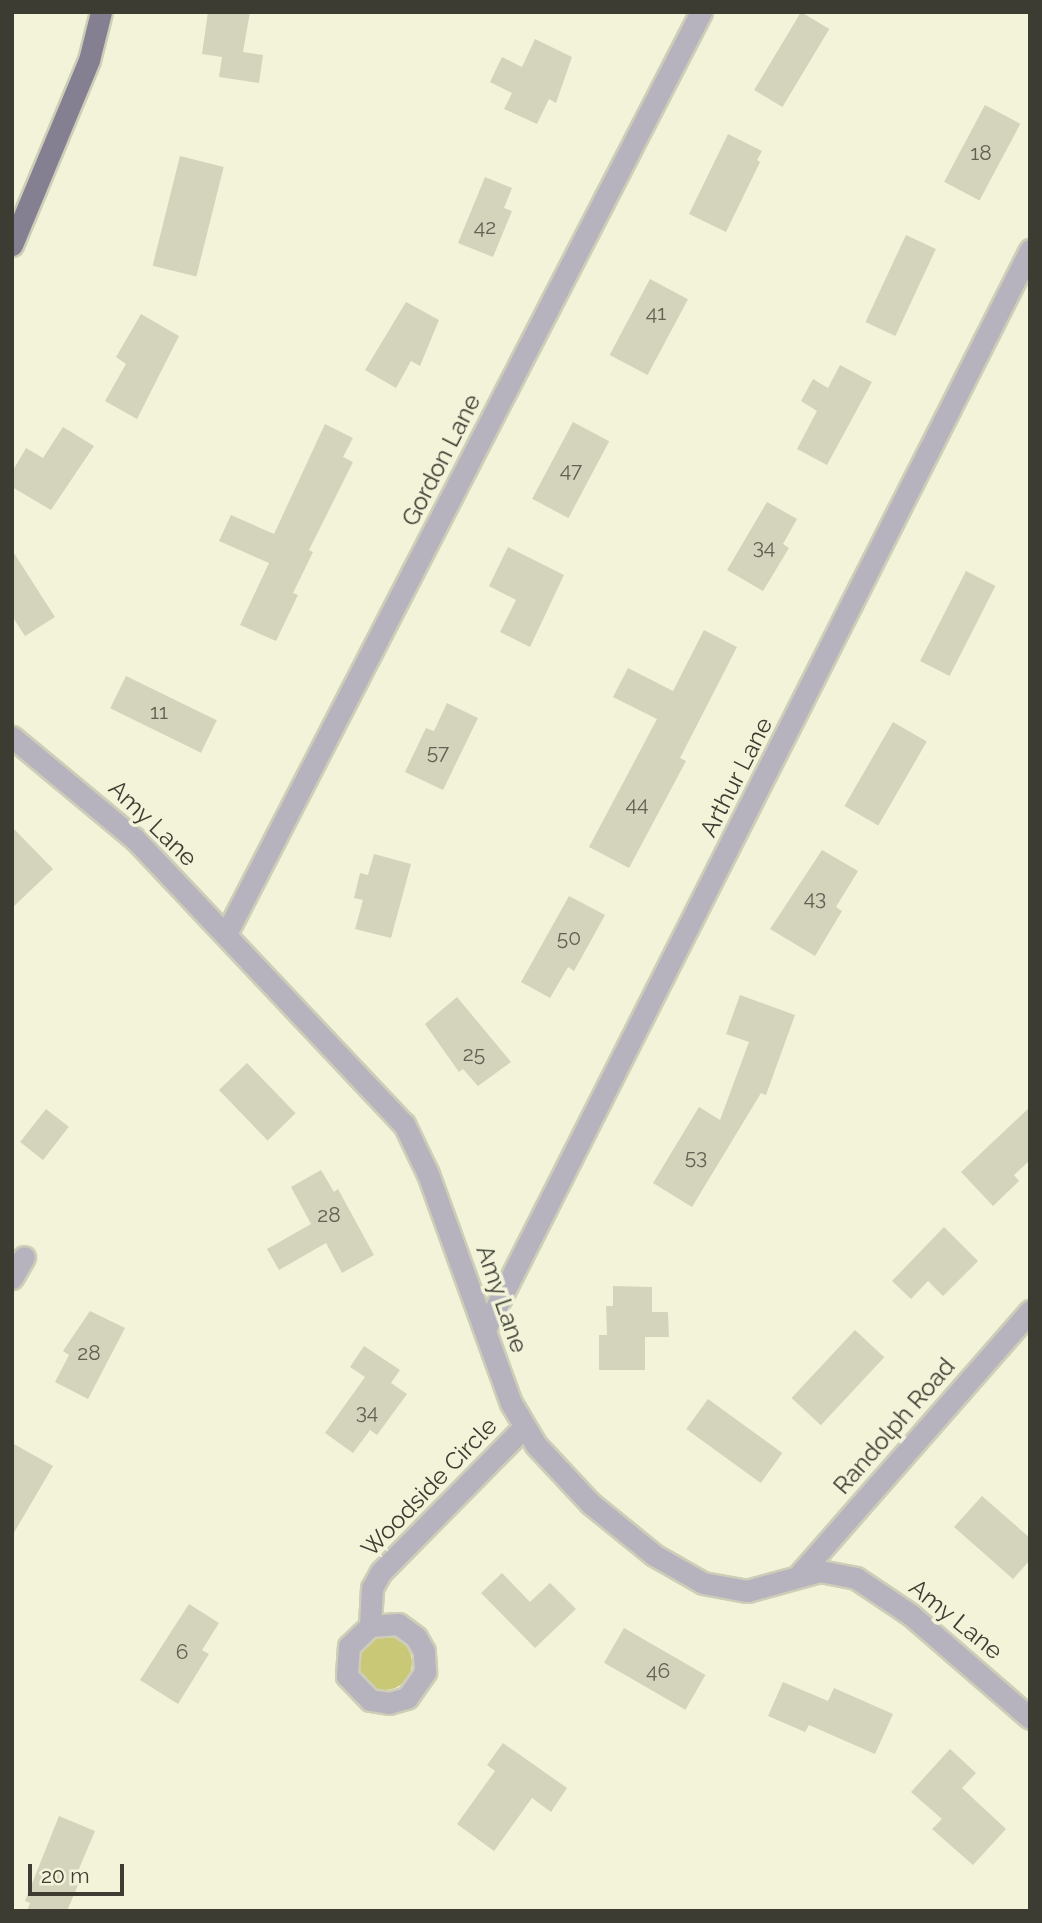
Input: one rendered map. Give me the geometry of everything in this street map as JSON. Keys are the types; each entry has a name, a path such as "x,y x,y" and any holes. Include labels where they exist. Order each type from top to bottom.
{"main road":[{"path":"12,245 89,60 101,12"}],"street":[{"name":"Gordon Lane","path":"227,932 701,12"},
{"name":"Arthur Lane","path":"486,1327 1030,250"},
{"name":"Amy Lane","path":"12,737 135,839 227,932 404,1124 486,1327 503,1383 524,1427 590,1503 678,1570 703,1583 747,1591 799,1575 839,1573 876,1589 972,1664 1030,1718"},
{"path":"12,1278 24,1257"},
{"name":"Randolph Road","path":"799,1575 1030,1311"},
{"name":"Woodside Circle","path":"370,1626 372,1588 381,1572 524,1427"}],"shaded area":[{"path":"385,1636 404,1644 412,1663 404,1682 385,1690 366,1682 358,1663 366,1644"}],"building":[{"path":"208,12 250,12 243,52 263,55 259,83 219,77 222,57 202,54"},
{"path":"801,12 829,29 782,107 754,90"},
{"path":"535,39 572,57 556,103 549,99 537,124 504,109 512,93 490,82 502,57 522,67"},
{"path":"985,105 1020,124 979,201 944,182"},
{"path":"728,134 762,151 757,160 760,162 726,232 689,214"},
{"path":"180,156 224,167 196,277 153,266"},
{"path":"485,177 512,188 504,208 512,211 493,257 458,243"},
{"path":"906,235 936,249 895,336 865,322"},
{"path":"650,279 688,299 648,375 610,355"},
{"path":"406,302 439,320 420,366 411,361 396,388 365,370"},
{"path":"141,314 179,336 137,419 105,401 126,364 116,357"},
{"path":"840,365 872,382 827,465 797,449 817,411 801,401 813,379 828,388"},
{"path":"573,422 609,441 568,518 532,499"},
{"path":"325,424 353,438 343,457 353,462 309,550 313,552 293,593 298,595 276,641 240,625 269,563 219,541 231,515 274,534"},
{"path":"63,427 94,446 51,510 12,487 12,472 26,448 43,458"},
{"path":"767,502 797,519 783,544 789,548 763,591 727,570"},
{"path":"508,547 564,575 530,647 500,632 516,600 489,586"},
{"path":"12,550 55,617 25,636 12,616"},
{"path":"966,571 995,586 950,676 920,661"},
{"path":"704,630 737,647 680,758 686,761 629,868 589,847 657,719 613,697 628,668 673,691"},
{"path":"126,676 217,720 201,753 110,708"},
{"path":"447,703 478,718 443,790 405,772 426,728 434,731"},
{"path":"893,722 927,742 878,826 844,806"},
{"path":"12,827 53,869 12,908"},
{"path":"822,850 858,871 836,907 842,911 815,956 770,929"},
{"path":"374,854 411,864 391,938 355,929 363,900 354,898 360,873 368,875"},
{"path":"569,896 605,915 574,971 568,967 550,998 521,982"},
{"path":"740,995 795,1015 766,1095 761,1093 692,1207 653,1183 699,1107 720,1120 749,1042 726,1034"},
{"path":"457,997 511,1062 478,1086 463,1069 459,1072 425,1024"},
{"path":"247,1063 296,1113 268,1140 219,1090"},
{"path":"1030,1107 1030,1160 1014,1175 1019,1181 993,1206 961,1172"},
{"path":"46,1109 69,1127 43,1160 20,1142"},
{"path":"321,1170 334,1192 338,1189 374,1255 342,1273 326,1243 279,1270 267,1249 311,1224 291,1187"},
{"path":"944,1227 978,1261 943,1296 928,1281 911,1299 892,1281"},
{"path":"613,1286 652,1287 652,1312 668,1312 669,1337 645,1337 645,1370 599,1370 599,1335 607,1335 606,1306 613,1306"},
{"path":"90,1311 125,1328 88,1399 55,1382 69,1355 63,1351"},
{"path":"855,1330 884,1357 821,1425 792,1398"},
{"path":"364,1346 400,1370 391,1383 407,1394 377,1435 370,1430 353,1453 325,1433 365,1377 350,1367"},
{"path":"708,1399 782,1453 761,1483 686,1429"},
{"path":"12,1443 53,1466 12,1536"},
{"path":"982,1496 1030,1538 1030,1560 1013,1579 954,1527"},
{"path":"502,1573 530,1602 550,1583 576,1609 535,1648 481,1593"},
{"path":"189,1604 219,1623 202,1650 209,1654 178,1704 140,1680"},
{"path":"624,1628 705,1675 685,1710 604,1663"},
{"path":"783,1682 828,1701 834,1688 893,1714 875,1754 809,1725 805,1732 768,1716"},
{"path":"503,1743 567,1788 551,1812 532,1798 494,1851 457,1824 495,1771 487,1765"},
{"path":"950,1749 976,1773 962,1788 1006,1829 973,1865 932,1829 942,1819 911,1792"},
{"path":"59,1816 95,1831 73,1883 78,1885 67,1911 27,1911 30,1903 25,1901"}]}
